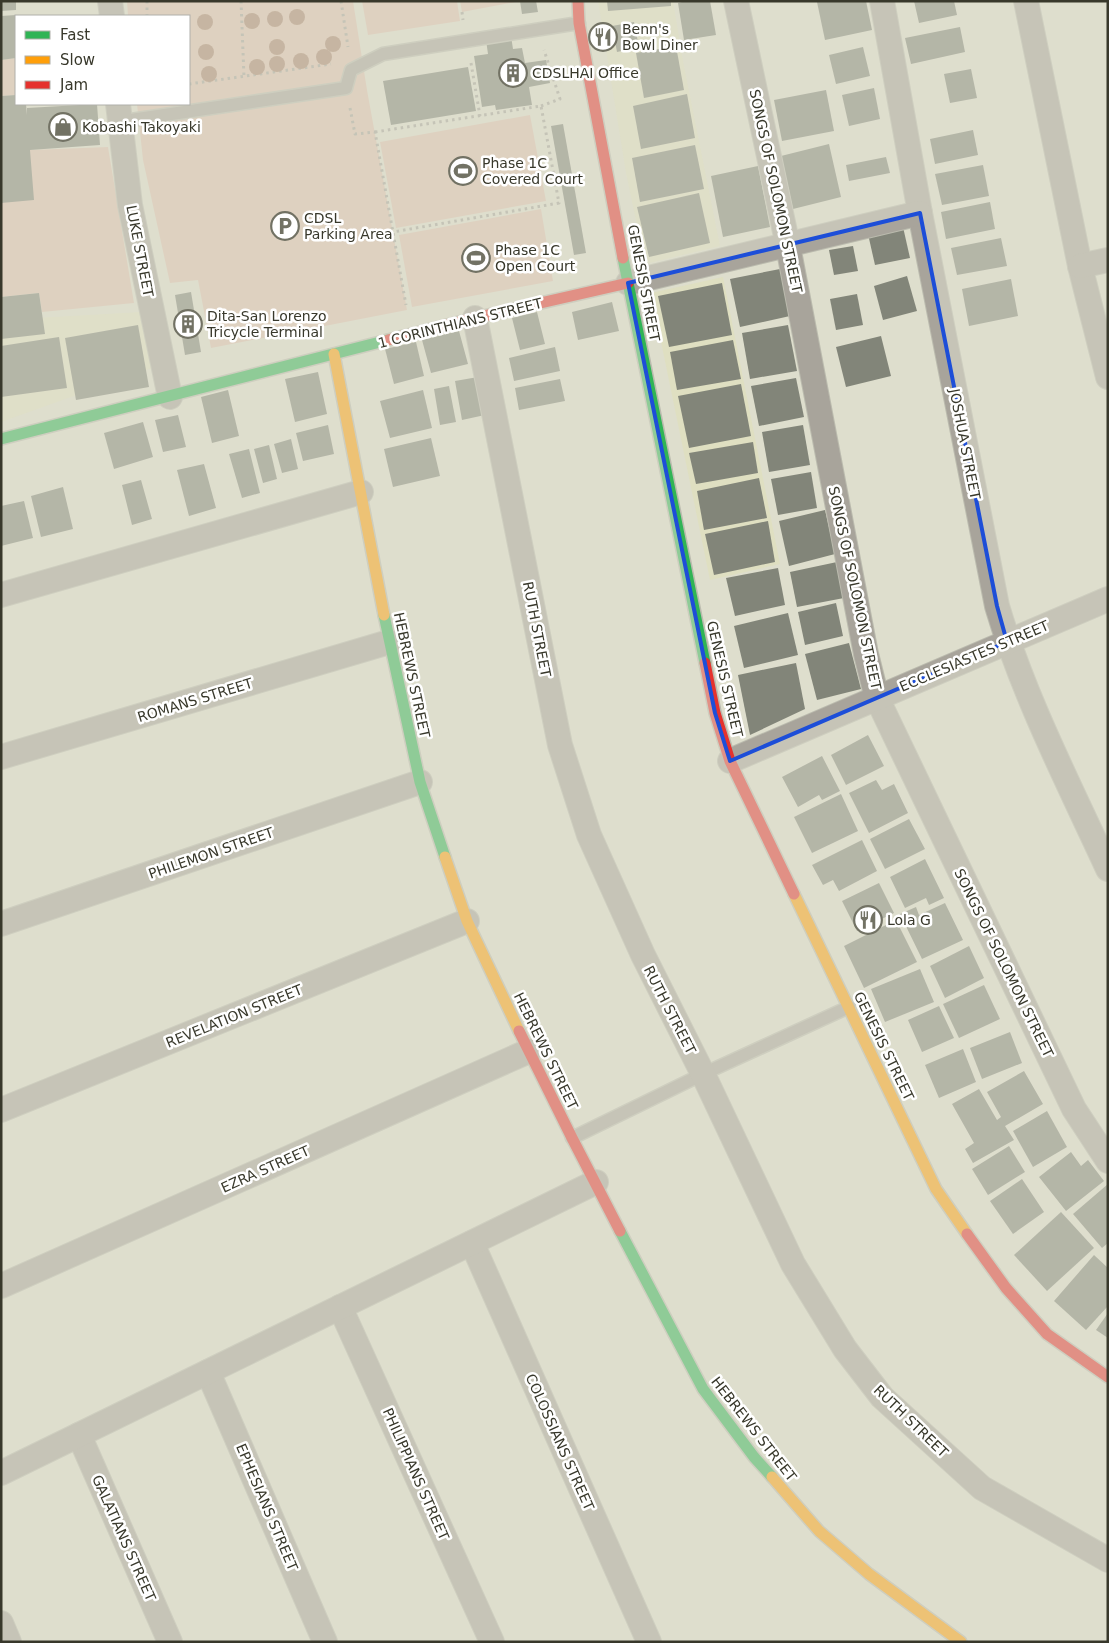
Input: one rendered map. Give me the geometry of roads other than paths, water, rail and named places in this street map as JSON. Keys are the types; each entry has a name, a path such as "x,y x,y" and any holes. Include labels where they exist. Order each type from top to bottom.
{"street":[{"path":"110,1 112,15"},
{"name":"GENESIS STREET","path":"578,1 579,22 628,283 715,713 730,761 936,1189 1006,1288 1046,1334 1108,1377"},
{"name":"SONGS OF SOLOMON STREET","path":"736,1 788,246 866,654 878,698 1074,1109 1108,1161"},
{"name":"JOSHUA STREET","path":"882,1 920,213 997,606 1007,642 1025,688 1108,868"},
{"path":"1026,1 1080,266 1108,377"},
{"name":"LUKE STREET","path":"118,112 130,205 170,397"},
{"name":"1 CORINTHIANS STREET","path":"1,439 476,318 788,246 920,213"},
{"path":"1080,266 1108,260"},
{"name":"RUTH STREET","path":"476,318 560,745 589,835 643,955 793,1264 845,1349 882,1397 982,1488 1108,1560"},
{"name":"HEBREWS STREET","path":"334,354 389,642 420,782 467,921 529,1051 572,1138 703,1389 754,1457 819,1531 870,1574 960,1642"},
{"path":"1,595 361,492"},
{"name":"ECCLESIASTES STREET","path":"730,761 1108,599"},
{"name":"ROMANS STREET","path":"1,757 389,642"},
{"name":"PHILEMON STREET","path":"1,924 420,782"},
{"name":"REVELATION STREET","path":"1,1110 467,921"},
{"name":"EZRA STREET","path":"1,1286 529,1051"},
{"path":"1,1472 596,1182"},
{"name":"COLOSSIANS STREET","path":"472,1243 642,1640"},
{"name":"PHILIPPIANS STREET","path":"340,1307 492,1642"},
{"name":"EPHESIANS STREET","path":"208,1372 325,1642"},
{"name":"GALATIANS STREET","path":"79,1434 170,1642"},
{"path":"1,1623 9,1642"}],"lane":[{"path":"118,112 141,118 346,88 351,70 383,54 579,22"},
{"path":"572,1138 702,1074 849,1007"}],"place":[{"name":"Benn's Bowl Diner","path":"603,37"},
{"name":"CDSLHAI Office","path":"513,73"},
{"name":"Kobashi Takoyaki","path":"63,127"},
{"name":"Phase 1C Covered Court","path":"463,171"},
{"name":"CDSL Parking Area","path":"285,226"},
{"name":"Phase 1C Open Court","path":"476,258"},
{"name":"Dita-San Lorenzo Tricycle Terminal","path":"188,324"},
{"name":"Lola G","path":"868,920"}]}
